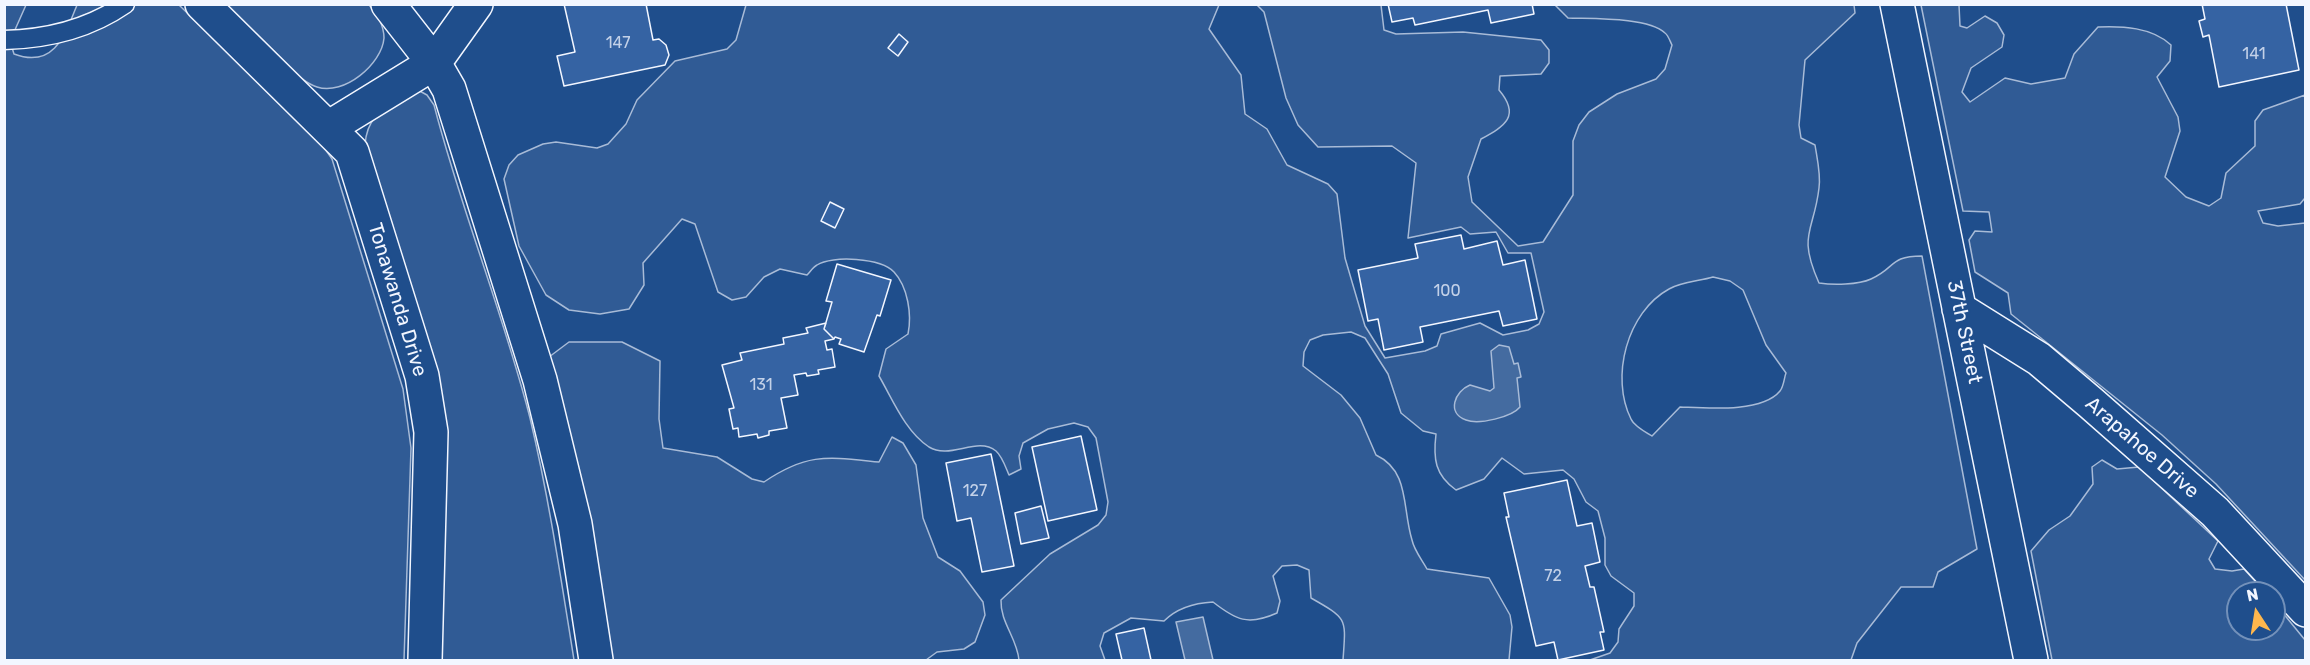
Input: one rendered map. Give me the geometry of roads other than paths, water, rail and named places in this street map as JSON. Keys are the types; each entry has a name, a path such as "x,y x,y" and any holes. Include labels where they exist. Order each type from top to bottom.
{"street":[{"name":"Tonawanda Drive","path":"202,4 352,152 422,376 431,432 425,660"},
{"path":"388,4 434,63 449,89 540,380 575,524 596,660"},
{"path":"328,128 434,63 477,4"},
{"name":"37th Street","path":"1897,4 2031,660"},
{"name":"Arapahoe Drive","path":"1959,309 2039,359 2091,403 2215,512 2306,610"}],"lane":[{"path":"4,40 56,35 87,25 125,4"}]}
